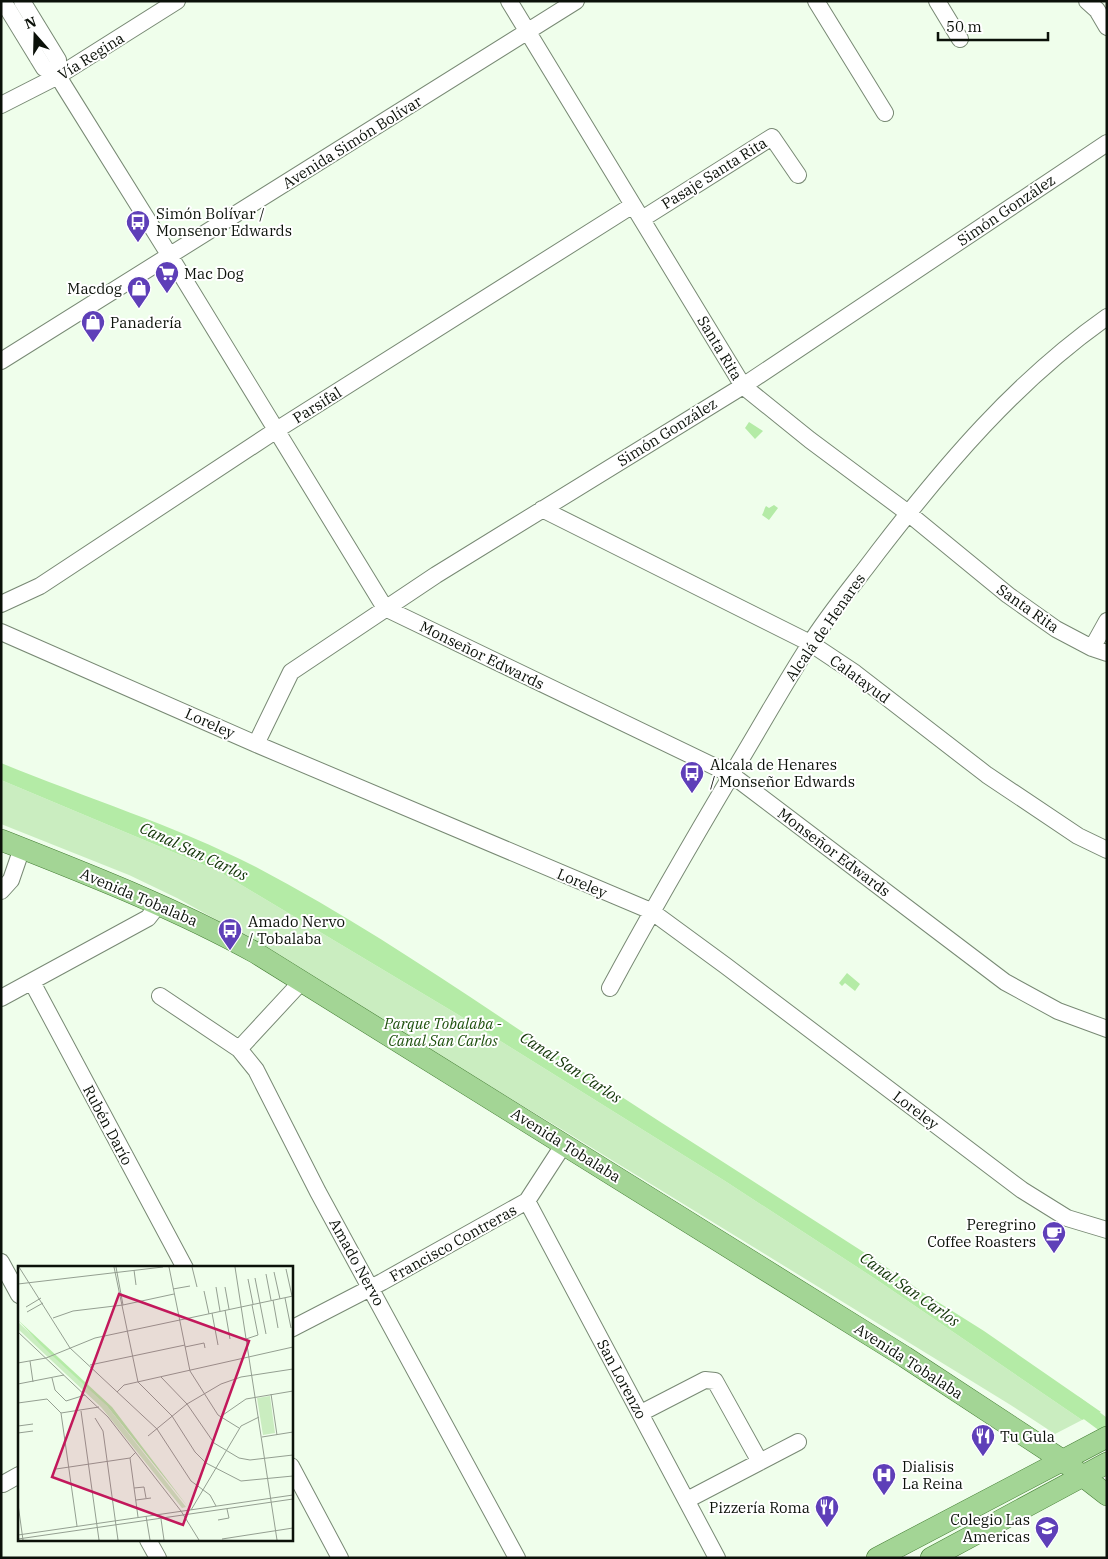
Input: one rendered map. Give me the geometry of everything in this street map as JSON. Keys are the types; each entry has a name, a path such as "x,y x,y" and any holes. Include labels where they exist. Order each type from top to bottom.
{"main road":[{"name":"Avenida Tobalaba","path":"1,840 159,904 218,931 256,953 897,1352 1062,1460 1107,1494"},
{"path":"877,1558 1103,1440"},
{"path":"931,1558 1107,1463"}],"street":[{"path":"3,1 44,68 58,76 385,608"},
{"path":"22,1 58,60 58,76"},
{"name":"Vía Regina","path":"1,105 58,76 177,1"},
{"name":"Santa Rita","path":"509,1 743,386 810,440 908,513 1016,601 1056,628 1100,650"},
{"name":"Avenida Simón Bolívar","path":"1,361 576,1"},
{"path":"816,1 885,113"},
{"path":"937,1 960,39"},
{"path":"1087,1 1097,10 1107,28"},
{"name":"Pasaje Santa Rita","path":"637,212 772,137 798,175"},
{"name":"Simón González","path":"256,744 291,672 385,608 743,386 1107,143"},
{"name":"Parsifal","path":"1,604 40,586 275,431 637,212"},
{"name":"Alcalá de Henares","path":"610,988 651,911 810,643 834,609 951,461 1008,399 1062,351 1107,317"},
{"name":"Calatayud","path":"542,509 810,643 855,674 987,775 1078,836 1107,850"},
{"name":"Monseñor Edwards","path":"385,608 732,775 1005,982 1058,1011 1107,1029"},
{"path":"1100,650 1107,621"},
{"name":"Loreley","path":"1,632 256,744 651,911 1022,1190 1067,1218 1107,1230"},
{"path":"1,891 11,880 22,848"},
{"path":"1,998 148,918 159,904"},
{"path":"239,1050 302,981"},
{"name":"Rubén Darío","path":"32,982 184,1266"},
{"name":"Amado Nervo","path":"160,996 239,1050 256,1070 318,1192 517,1558"},
{"name":"Francisco Contreras","path":"292,1328 371,1288 527,1201 564,1144"},
{"name":"San Lorenzo","path":"527,1201 717,1558"},
{"path":"1,1262 18,1293"},
{"path":"641,1413 704,1380 715,1381 760,1462"},
{"path":"687,1500 798,1442"},
{"path":"292,1468 340,1558"},
{"path":"3,1484 18,1476"},
{"path":"149,1542 158,1558"}],"green space":[{"name":"Parque Tobalaba - Canal San Carlos","path":"1,780 218,871 457,1014 725,1181 877,1280 1082,1420 1055,1434 571,1135 319,983 255,941 177,898 129,875 1,824"}],"water":[{"path":"749,422 763,431 755,439 745,428"},
{"path":"774,505 778,508 769,520 762,515 766,506 769,508"},
{"path":"1,763 194,838 256,867 335,911 879,1262 984,1331 1101,1412 1082,1420 877,1280 725,1181 457,1014 218,871 1,780"},
{"path":"847,973 860,984 855,991 845,983 842,986 839,983"}],"waterway":[{"name":"Canal San Carlos","path":"1076,1404 1107,1427"}],"place":[{"name":"Simón Bolívar / Monsenor Edwards","path":"138,243"},
{"name":"Mac Dog","path":"167,294"},
{"name":"Macdog","path":"139,309"},
{"name":"Panadería","path":"93,343"},
{"name":"Alcala de Henares / Monseñor Edwards","path":"692,794"},
{"name":"Amado Nervo / Tobalaba","path":"230,951"},
{"name":"Peregrino Coffee Roasters","path":"1054,1254"},
{"name":"Tu Gula","path":"983,1457"},
{"name":"Dialisis La Reina","path":"884,1496"},
{"name":"Pizzería Roma","path":"827,1528"},
{"name":"Colegio Las Americas","path":"1047,1549"}]}
